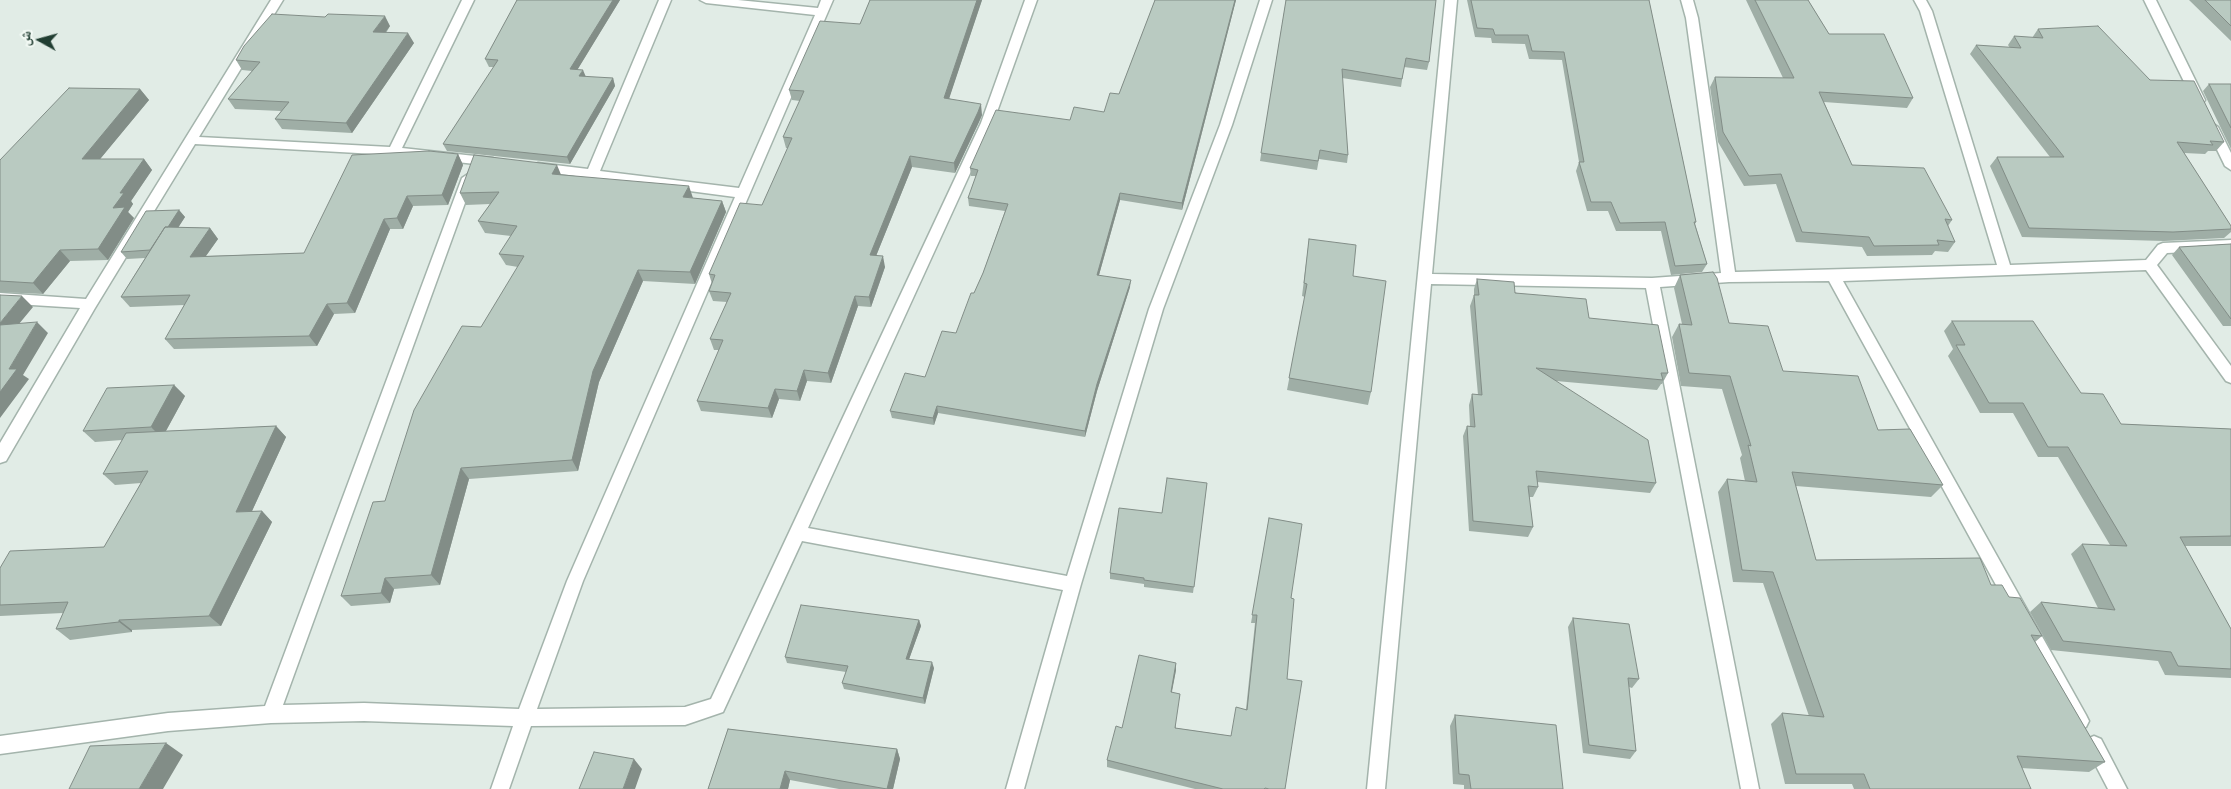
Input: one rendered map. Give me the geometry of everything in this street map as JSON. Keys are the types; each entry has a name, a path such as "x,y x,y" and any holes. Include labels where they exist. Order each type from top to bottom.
{"street":[{"path":"0,457 189,140 276,0"},
{"path":"394,151 468,0"},
{"path":"592,173 666,0"},
{"path":"500,789 547,653 575,581 742,193 825,6 706,0"},
{"path":"0,745 168,722 271,714 364,712 524,718 686,716 717,706 988,123 1031,0"},
{"path":"1015,789 1073,584 1156,310 1226,125 1266,0"},
{"path":"1376,789 1451,0"},
{"path":"1687,0 1692,18 1729,277"},
{"path":"1920,0 1926,11 2005,270"},
{"path":"2150,0 2231,166"},
{"path":"189,140 394,151 504,163"},
{"path":"271,714 474,160"},
{"path":"524,165 742,193"},
{"path":"2150,265 2163,248 2231,245"},
{"path":"1425,279 1652,283 1729,277 1833,276 2150,265"},
{"path":"2150,265 2231,377"},
{"path":"1833,276 2118,789"},
{"path":"1652,283 1750,789"},
{"path":"0,298 90,304"},
{"path":"798,533 1073,584"}],"building":[{"path":"517,0 613,0 570,69 583,70 579,76 613,78 567,157 443,144 498,60 485,59"},
{"path":"870,0 977,0 944,98 981,104 978,112 954,163 910,156 870,255 883,256 869,297 855,296 828,373 804,370 797,391 775,389 768,408 697,401 723,340 710,339 731,293 709,291 715,275 709,274 740,203 762,205 792,138 783,137 804,91 789,90 820,21 860,24"},
{"path":"1155,0 1235,0 1182,203 1120,193 1097,275 1131,280 1097,384 1085,431 937,406 933,418 890,411 905,373 925,377 942,331 956,333 971,293 974,293 983,273 1008,204 968,198 978,170 970,168 996,110 1070,120 1074,107 1104,112 1110,93 1119,94"},
{"path":"1286,0 1436,0 1429,62 1406,58 1402,79 1342,69 1348,155 1320,150 1318,161 1261,153"},
{"path":"1471,0 1649,0 1696,222 1694,222 1707,264 1675,266 1665,222 1620,223 1611,202 1591,202 1579,162 1584,162 1564,52 1532,51 1528,35 1495,35 1493,29 1477,28"},
{"path":"1755,0 1808,0 1829,34 1884,34 1913,98 1819,92 1852,165 1924,168 1952,220 1945,219 1955,242 1937,240 1939,245 1874,246 1869,237 1802,232 1781,174 1749,176 1723,132 1715,77 1794,78"},
{"path":"2205,0 2231,0 2231,26"},
{"path":"272,14 325,17 328,14 385,16 373,32 408,33 346,123 275,119 289,102 228,99 260,62 236,60 244,46"},
{"path":"2098,26 2150,80 2194,81 2224,142 2210,141 2213,145 2177,142 2231,226 2231,229 2173,232 2029,228 1997,157 2064,157 1976,45 2021,48 2014,36 2043,38 2038,29"},
{"path":"2209,84 2231,84 2231,128"},
{"path":"69,88 140,89 82,159 144,159 120,193 124,193 113,208 125,207 98,249 60,250 33,283 0,281 0,160"},
{"path":"429,151 458,154 442,195 407,196 397,218 384,219 347,303 327,304 309,336 165,339 190,295 121,297 165,227 210,228 190,257 304,253 352,155"},
{"path":"474,155 557,165 552,174 689,186 683,197 722,201 690,272 638,270 593,371 572,460 461,468 431,575 385,578 381,593 341,596 373,502 385,501 414,410 462,326 481,327 524,256 499,254 517,226 478,221 499,192 460,193"},
{"path":"179,210 150,250 121,252 146,211"},
{"path":"1309,239 1356,245 1353,276 1386,281 1371,392 1289,378 1307,284 1304,283"},
{"path":"2231,244 2231,319 2179,247"},
{"path":"1713,272 1717,278 1729,323 1768,326 1783,371 1858,376 1878,430 1910,429 1943,485 1792,472 1816,560 1980,558 1991,585 2002,585 2009,597 2020,598 2042,636 2031,635 2105,762 2017,756 2031,789 1870,789 1864,774 1796,774 1782,713 1824,717 1773,572 1742,570 1727,479 1757,482 1748,445 1751,446 1730,376 1689,373 1679,324 1692,325 1680,275"},
{"path":"1477,279 1514,282 1515,293 1586,299 1589,318 1658,325 1668,373 1661,373 1663,380 1536,368 1648,440 1656,483 1536,471 1538,487 1528,486 1533,527 1473,521 1467,426 1475,427 1472,394 1482,395 1474,295 1479,295"},
{"path":"0,295 22,296 0,323"},
{"path":"1952,321 2033,321 2081,393 2103,394 2121,424 2231,429 2231,536 2180,537 2231,629 2231,669 2178,666 2171,652 2063,641 2041,602 2115,610 2082,544 2127,546 2068,447 2048,447 2023,403 1989,403 1956,345 1965,345"},
{"path":"37,322 9,369 17,369 0,392 0,325"},
{"path":"174,385 151,427 83,431 107,388"},
{"path":"276,426 236,512 262,511 209,616 119,620 119,622 56,629 68,602 0,605 0,568 10,551 104,547 148,471 103,474 126,433"},
{"path":"1167,478 1207,483 1194,587 1110,573 1119,508 1162,513"},
{"path":"1269,518 1302,524 1291,598 1294,599 1287,679 1302,681 1285,789 1223,789 1107,760 1116,726 1122,728 1139,655 1176,663 1171,692 1180,694 1175,728 1231,736 1236,707 1247,710 1257,615 1252,615"},
{"path":"801,605 919,620 906,659 932,662 923,698 842,683 848,666 785,657"},
{"path":"1573,618 1629,624 1639,679 1628,678 1636,751 1589,745"},
{"path":"1455,715 1556,725 1563,789 1471,789 1469,775 1459,774"},
{"path":"728,729 897,749 887,789 785,771 780,789 708,789"},
{"path":"166,743 139,789 69,789 90,746"},
{"path":"594,752 634,759 623,789 579,789"}]}
